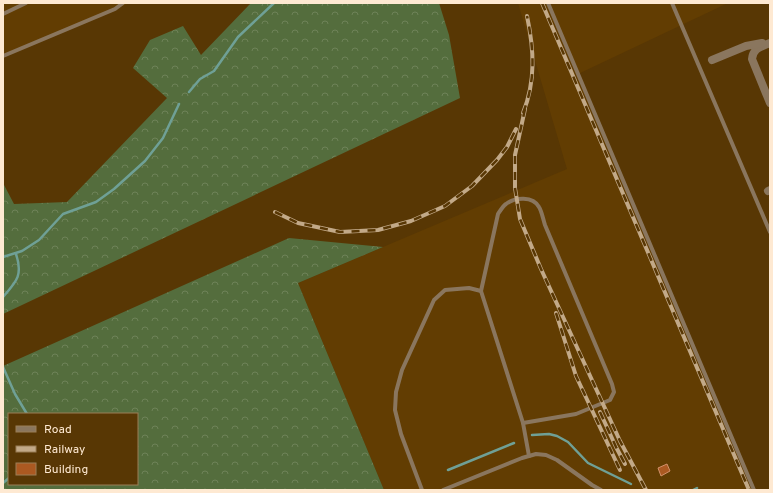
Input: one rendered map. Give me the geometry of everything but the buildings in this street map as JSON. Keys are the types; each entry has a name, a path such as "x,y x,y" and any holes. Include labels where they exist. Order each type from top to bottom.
{"street":[{"path":"712,60 746,46 770,43"},
{"path":"770,43 753,51 752,59 770,103"}],"lane":[{"path":"3,14 26,3"},
{"path":"3,56 115,9 122,3"},
{"path":"548,3 754,490"},
{"path":"672,3 770,232"},
{"path":"523,423 576,414 610,400 614,392 612,384 545,225 539,207 534,200 526,198 516,199 506,204 498,214 481,291 523,423 529,456"},
{"path":"422,490 401,434 395,410 396,392 402,370 434,300 445,290 469,288 481,291"},
{"path":"442,490 536,454 546,455 557,460 592,485 602,490"}],"shaded area":[{"path":"3,3 130,3 3,55"},
{"path":"518,3 728,3 578,74 754,490 384,490 298,283 567,169"}],"green space":[{"path":"251,3 439,3 449,35 460,98 3,314 3,183 14,204 67,202 167,98 133,68 150,40 183,26 201,55"},
{"path":"289,238 383,247 298,283 384,490 3,490 3,366"}],"waterway":[{"path":"189,92 200,79 214,71 238,37 274,3"},
{"path":"3,257 22,251 39,240 63,214 96,202 114,189 145,161 163,138 179,104"},
{"path":"3,297 15,282 19,273 16,254"},
{"path":"3,367 15,394 26,413"},
{"path":"532,435 549,434 557,436 568,442 588,463 631,484"},
{"path":"448,470 514,443"},
{"path":"3,483 8,479"},
{"path":"693,490 697,488"}],"railway":[{"path":"542,3 749,490"},
{"path":"523,113 532,77 532,53 527,16"},
{"path":"525,109 515,155 515,188 520,219 541,269 620,441 646,490"},
{"path":"275,212 298,223 340,232 378,230 411,221 445,206 472,186 497,160 507,147 516,129"},
{"path":"556,313 576,376 620,470"},
{"path":"600,412 625,464"}]}
